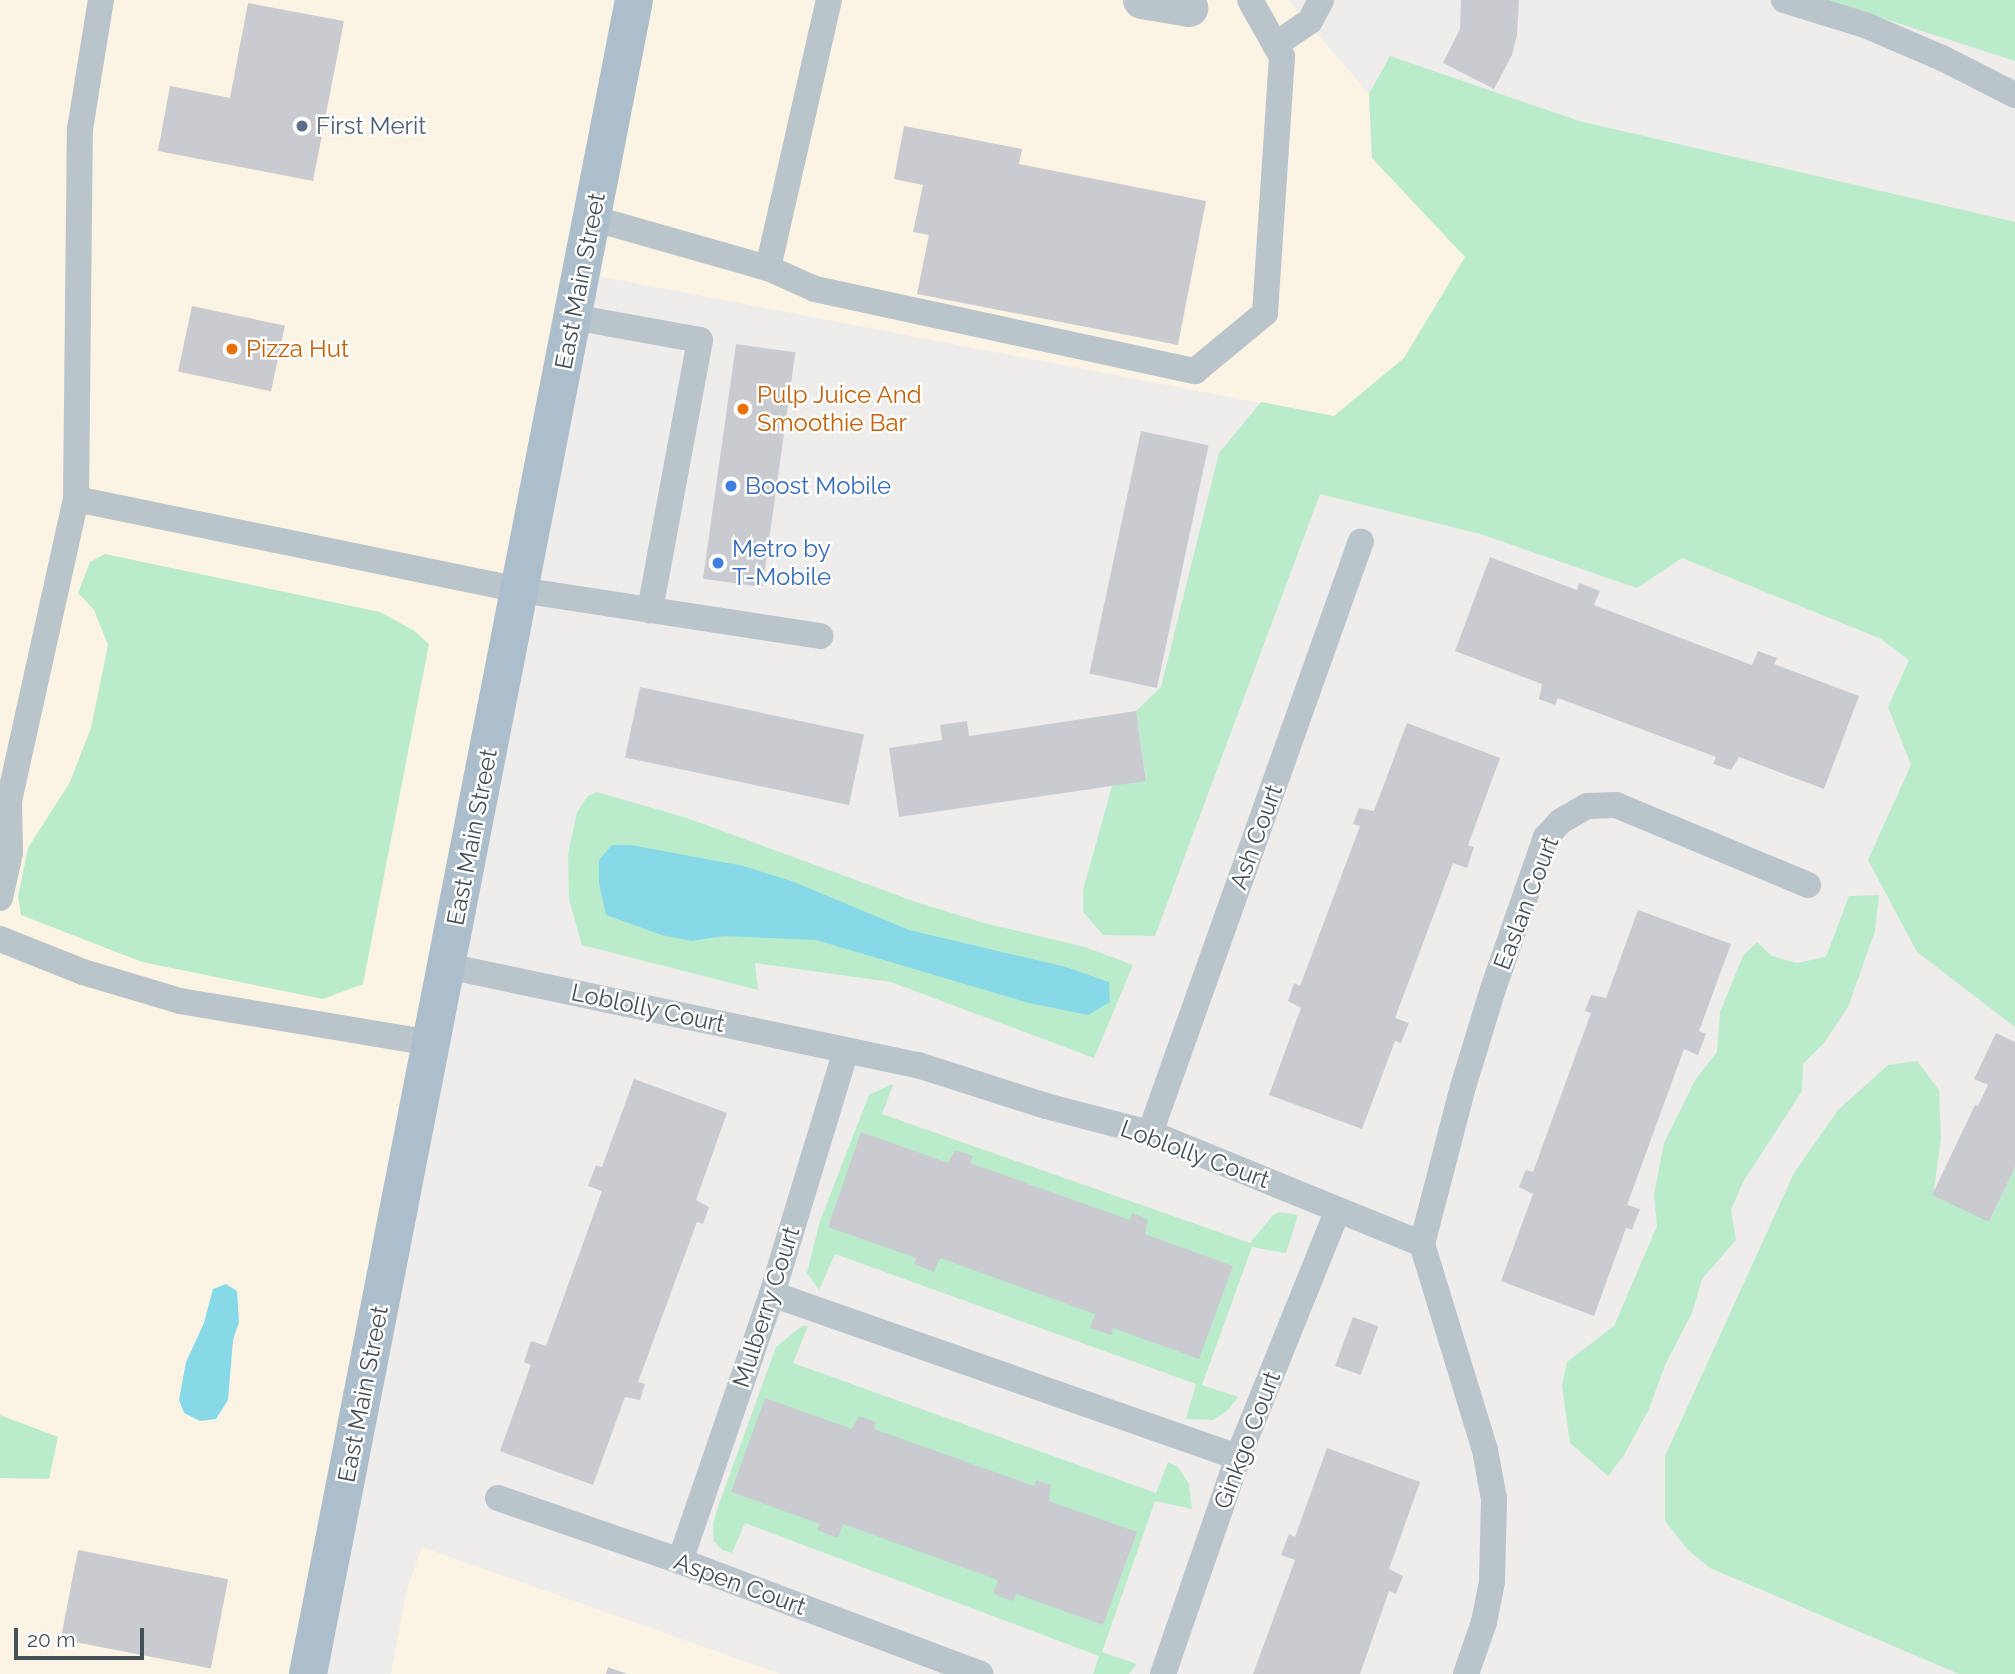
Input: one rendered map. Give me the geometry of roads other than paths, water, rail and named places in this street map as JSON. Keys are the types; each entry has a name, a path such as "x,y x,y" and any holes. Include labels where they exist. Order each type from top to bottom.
{"main road":[{"name":"East Main Street","path":"309,1674 634,0"}],"street":[{"path":"1142,0 1196,4"}],"lane":[{"path":"0,898 10,853 4,800 76,499 80,129 101,0"},
{"path":"768,268 829,0"},
{"path":"592,218 768,268 814,289 1195,371 1265,313 1282,57 1250,0"},
{"path":"1275,45 1310,21 1321,0"},
{"path":"1784,0 1865,25 1942,58 2015,94"},
{"path":"573,317 700,340 650,610"},
{"path":"76,499 520,590 821,636"},
{"name":"Ash Court","path":"1150,1133 1362,541"},
{"name":"Easlan Court","path":"1422,1244 1463,1087 1493,989 1546,837 1561,821 1587,806 1616,805 1808,885"},
{"path":"0,939 83,972 180,1001 432,1044"},
{"name":"Loblolly Court","path":"447,966 918,1066 1046,1106 1150,1133 1422,1244"},
{"name":"Mulberry Court","path":"680,1561 772,1294 846,1051"},
{"name":"Ginkgo Court","path":"1163,1674 1238,1457 1338,1210"},
{"path":"1422,1244 1485,1450 1493,1499 1492,1582 1484,1622 1467,1674"},
{"path":"772,1294 1238,1457"},
{"name":"Aspen Court","path":"498,1498 680,1561 980,1674"}],"water":[{"path":"612,845 631,845 744,866 794,882 909,930 1066,967 1109,982 1110,1002 1088,1015 1029,1003 816,940 725,936 691,941 662,935 606,915 599,883 599,860"},
{"path":"226,1284 237,1291 239,1322 233,1340 228,1400 216,1419 200,1421 184,1413 179,1400 186,1362 204,1323 213,1289"}],"place":[{"name":"First Merit","path":"302,126"},
{"name":"Pizza Hut","path":"232,349"},
{"name":"Pulp Juice And Smoothie Bar","path":"743,409"},
{"name":"Boost Mobile","path":"731,486"},
{"name":"Metro by T-Mobile","path":"718,563"}]}
